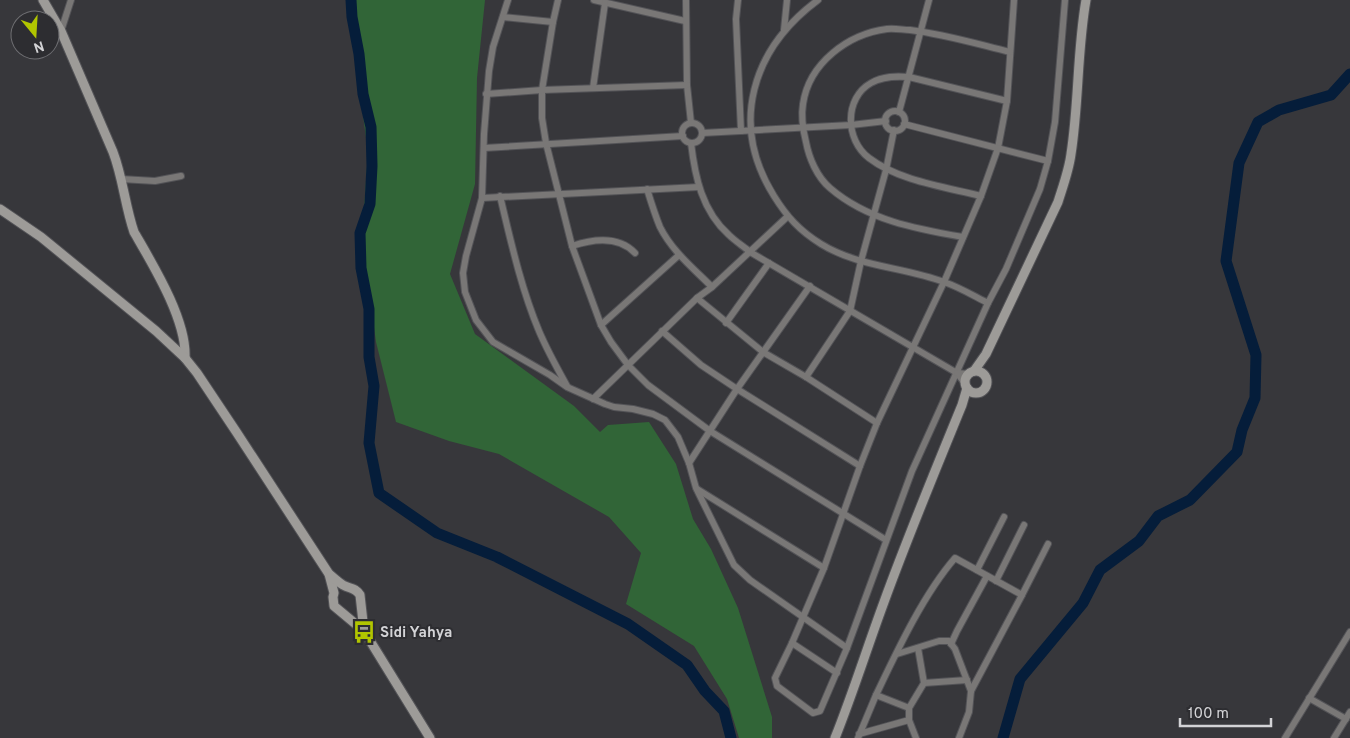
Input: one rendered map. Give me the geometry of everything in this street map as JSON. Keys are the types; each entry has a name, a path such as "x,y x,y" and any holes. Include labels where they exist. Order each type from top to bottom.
{"street":[{"path":"43,0 61,30 113,152 134,232 165,288 183,333 186,349 185,358"},
{"path":"61,30 71,0"},
{"path":"508,0 493,47 486,94 482,198 463,273 466,292 476,320 493,342 567,387 614,407 633,408 665,420 678,436 690,463 696,488 734,565 750,580 846,648"},
{"path":"558,0 542,90 542,118 546,143 572,246 601,325 611,342 628,365 648,385 710,431 810,494 844,512 886,540"},
{"path":"594,0 685,21"},
{"path":"686,0 687,85 691,124"},
{"path":"738,0 736,19 741,131"},
{"path":"784,30 787,0"},
{"path":"818,0 802,12 784,30 766,58 756,82 751,107 751,131 761,171 768,186 787,217 821,245 861,261 944,282 988,303"},
{"path":"899,112 929,0"},
{"path":"1012,0 1007,101 998,148 964,237 877,423 824,568 804,617 774,681 777,686 813,713 820,711 837,673 912,471 1034,206 1048,161 1055,122 1066,0"},
{"path":"835,738 854,692 883,604 913,524 962,405 966,378 986,354 1058,202 1064,185 1071,154 1077,110 1081,32 1086,0"},
{"path":"593,88 605,3"},
{"path":"503,17 553,22"},
{"path":"964,237 934,232 887,220 856,206 828,186 812,162 807,149 803,128 803,104 809,85 823,61 841,45 860,35 890,28 920,31 1010,52"},
{"path":"981,196 886,170 862,153 856,143 851,125 851,113 855,99 864,88 872,82 895,76 909,77 1007,101"},
{"path":"486,94 687,85"},
{"path":"899,112 904,117 904,124 900,129 894,130 888,127 886,121 890,113 899,112"},
{"path":"702,133 851,125 886,121"},
{"path":"691,124 700,127 702,133 699,141 691,143 683,136 685,126 691,124"},
{"path":"904,124 1048,161"},
{"path":"806,377 850,311 873,214 886,170 894,130"},
{"path":"484,148 683,136"},
{"path":"691,143 699,186 714,217 728,234 750,252 957,373 970,391 975,393"},
{"path":"121,179 155,180 181,176"},
{"path":"482,198 699,186"},
{"path":"646,189 660,227 679,255 712,287"},
{"path":"500,196 516,262 539,331 567,387"},
{"path":"0,209 41,237 156,331 185,358 197,373 329,574 344,586 354,588 357,591 364,631"},
{"path":"593,399 696,298 712,287 787,217"},
{"path":"572,246 601,241 621,242 635,253"},
{"path":"601,325 679,255"},
{"path":"726,323 769,262"},
{"path":"690,463 737,389 810,286"},
{"path":"696,298 763,352 806,377 877,423"},
{"path":"662,331 701,365 860,466"},
{"path":"962,405 975,393 986,387 986,354"},
{"path":"957,373 982,373 985,376"},
{"path":"696,488 824,568"},
{"path":"977,570 1004,517"},
{"path":"996,581 1024,525"},
{"path":"970,691 1048,544"},
{"path":"858,736 876,695 932,589 955,558 1022,595"},
{"path":"329,574 334,593 334,606 364,631 430,738"},
{"path":"951,644 956,631 987,576"},
{"path":"334,593 344,586"},
{"path":"344,613 353,612 359,605 360,600"},
{"path":"1285,738 1350,632"},
{"path":"897,654 945,640 951,644 970,691 969,712 959,738"},
{"path":"792,643 837,673"},
{"path":"916,738 909,720 909,708 924,683 918,648"},
{"path":"924,683 966,680"},
{"path":"876,695 909,708"},
{"path":"1309,698 1346,719"},
{"path":"1334,738 1350,712"},
{"path":"858,736 909,720"}],"green space":[{"path":"347,0 485,0 477,78 475,184 450,274 475,334 574,406 600,432 608,425 649,422 676,464 693,519 711,549 738,608 772,717 772,738 739,738 727,699 694,646 626,604 641,553 609,517 499,454 449,441 396,422 376,342 362,238 368,152"}],"waterway":[{"path":"351,0 363,94 371,127 372,166 370,204 360,233 361,268 369,309 369,357 374,386 369,443 379,493 437,533 497,557 628,624 687,665 705,691 724,711 731,738"},
{"path":"1003,738 1020,679 1083,603 1100,570 1139,541 1158,516 1190,500 1237,452 1242,430 1255,398 1256,355 1226,261 1239,163 1258,122 1279,110 1331,95 1350,74"}],"place":[{"name":"Sidi Yahya","path":"364,632"}]}
